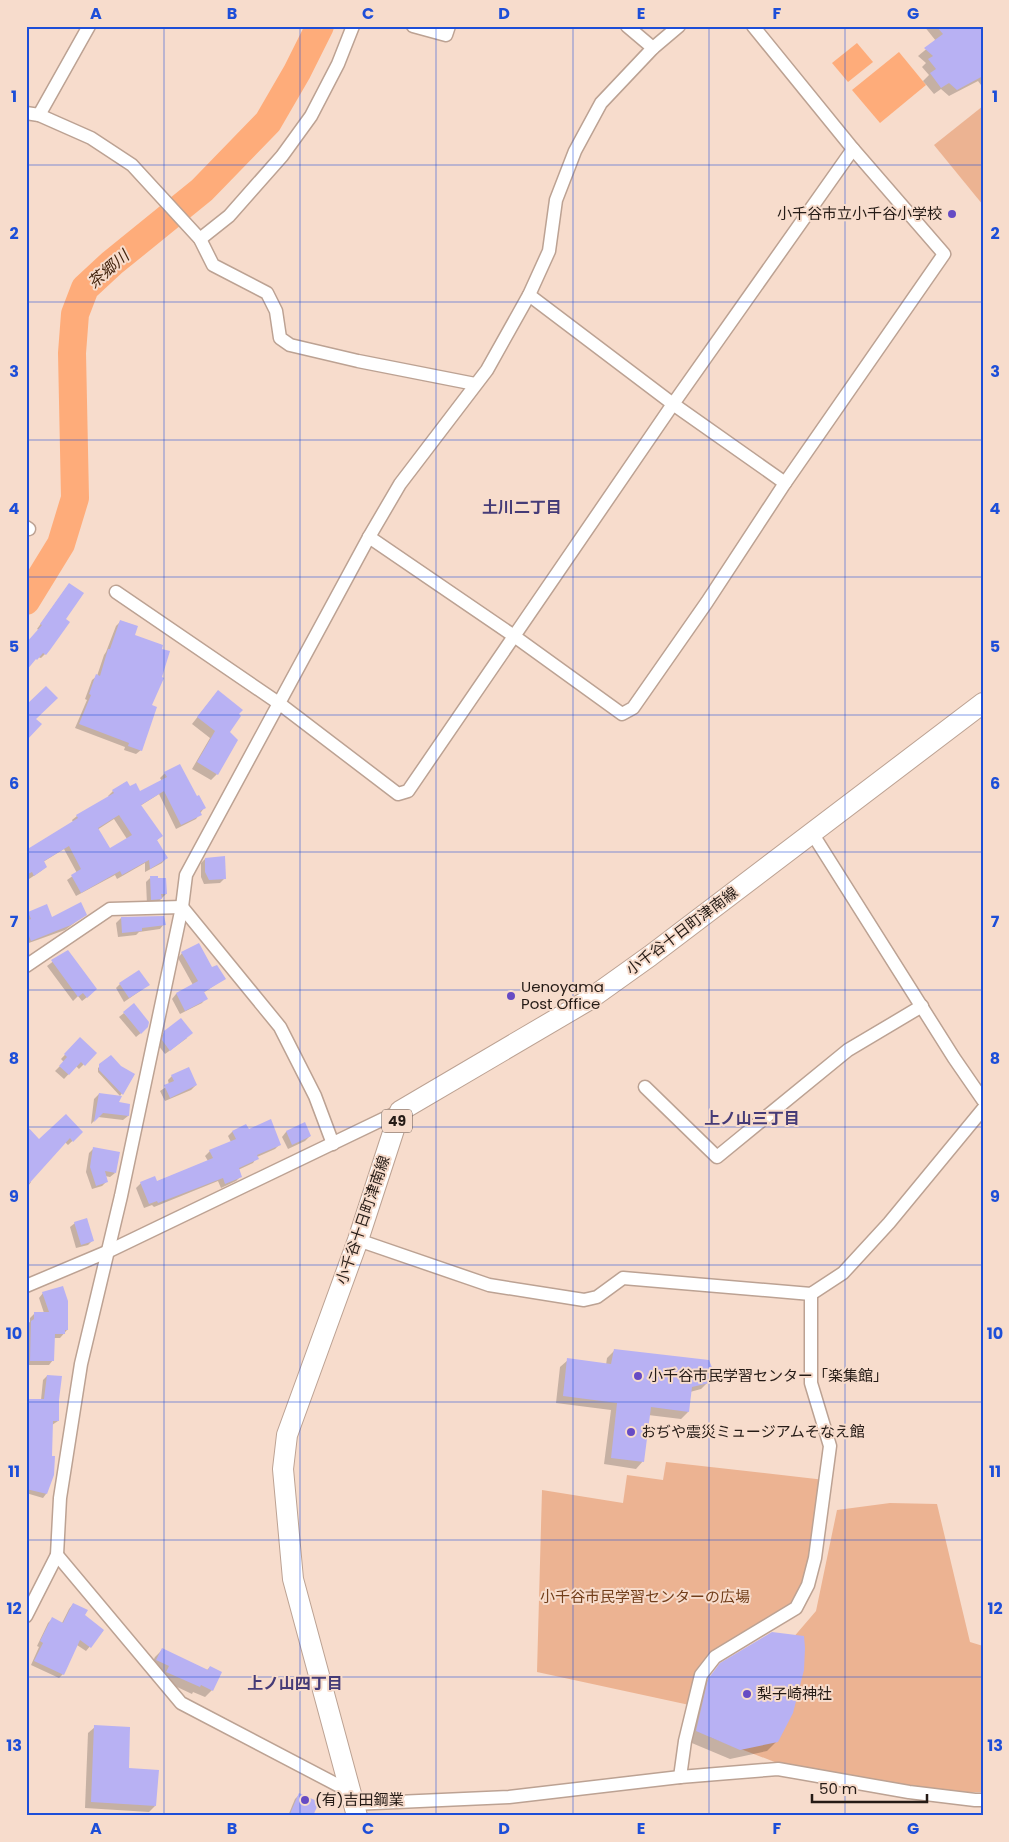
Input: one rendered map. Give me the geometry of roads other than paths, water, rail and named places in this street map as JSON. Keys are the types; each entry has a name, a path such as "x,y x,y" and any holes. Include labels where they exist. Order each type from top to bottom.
{"main road":[{"name":"小千谷十日町津南線","path":"353,1803 293,1579 283,1469 287,1435 358,1240 400,1111 587,1001 650,956 983,703"}],"street":[{"path":"89,26 31,117 91,138 132,165 200,239 213,265 268,293 276,311 280,338 290,345 358,361 475,384"},
{"path":"200,239 229,216 282,156 311,116 338,64 353,26"},
{"path":"413,26 446,34 449,26"},
{"path":"627,26 653,48"},
{"path":"26,1616 57,1555 60,1498 81,1364 109,1251 182,907 186,875 369,537 400,484 487,370 529,295 548,251 556,200 575,151 601,103 653,48 679,26"},
{"path":"369,537 514,636 622,714 634,708 707,602 785,483 944,254 853,148 753,26"},
{"path":"116,592 280,704 398,794 408,791 673,404 853,148"},
{"path":"529,295 673,404 785,483"},
{"path":"812,832 954,1058 983,1100"},
{"path":"26,966 110,909 182,907"},
{"path":"182,907 280,1026 315,1096 333,1144"},
{"path":"645,1087 717,1157 848,1050 922,1006"},
{"path":"358,1240 489,1285 584,1300 597,1297 623,1278 811,1294 843,1273 889,1223 983,1109"},
{"path":"26,1286 109,1251 400,1111"},
{"path":"680,1777 701,1675 715,1657 796,1608 808,1585 815,1558 830,1446 811,1383 811,1294"},
{"path":"57,1555 181,1703 353,1803 509,1797 680,1777 778,1769 909,1792 983,1800"}],"waterway":[{"name":"茶郷川","path":"26,601 61,544 75,498 72,353 75,314 85,288 112,263 202,190 268,122 297,72 320,26"}],"place":[{"name":"小千谷市立小千谷小学校","path":"952,214"},
{"name":"Uenoyama Post Office","path":"511,996"},
{"name":"小千谷市民学習センター「楽集館」","path":"638,1376"},
{"name":"おぢや震災ミュージアムそなえ館","path":"631,1432"},
{"name":"梨子崎神社","path":"747,1694"},
{"name":"(有)吉田鋼業","path":"305,1800"}],"district":[{"name":"土川二丁目","path":"522,507"},
{"name":"上ノ山三丁目","path":"752,1118"},
{"name":"上ノ山四丁目","path":"295,1683"}],"park label":[{"name":"小千谷市民学習センターの広場","path":"645,1597"}]}
